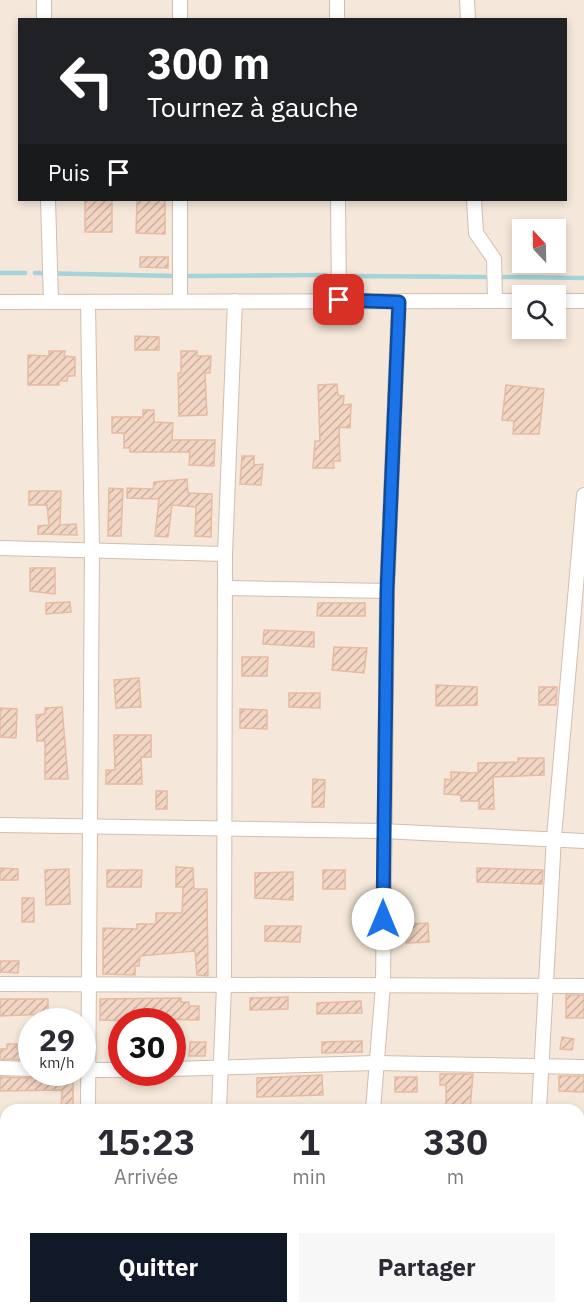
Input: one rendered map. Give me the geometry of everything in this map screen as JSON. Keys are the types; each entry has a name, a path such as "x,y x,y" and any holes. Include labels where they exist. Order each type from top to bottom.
{"street":[{"path":"44,0 44,18"},
{"path":"180,0 180,18"},
{"path":"337,0 337,18"},
{"path":"467,0 468,18"},
{"path":"48,201 51,301"},
{"path":"180,201 180,301"},
{"path":"338,201 339,300"},
{"path":"474,201 476,233 494,259 495,301"},
{"path":"219,1104 224,986 225,554 235,301"},
{"path":"0,302 512,301"},
{"path":"566,301 584,301"},
{"path":"373,1104 383,985 382,831 387,591 399,302"},
{"path":"87,1008 92,549 88,303"},
{"path":"539,1104 554,837 584,495"},
{"path":"0,548 225,554"},
{"path":"225,588 387,591"},
{"path":"0,825 382,831 554,837 584,841"},
{"path":"0,984 584,986"},
{"path":"186,1070 375,1063 584,1066"},
{"path":"0,1068 18,1069"},
{"path":"86,1086 88,1104"}],"shaded area":[{"path":"0,0 584,0 584,1104 0,1104"}],"building":[{"path":"85,201 112,201 112,232 85,232"},
{"path":"137,201 165,201 165,234 136,233"},
{"path":"140,257 168,257 168,268 140,267"},
{"path":"135,336 159,337 159,350 135,350"},
{"path":"49,351 65,351 64,356 75,357 75,376 68,376 67,381 59,381 59,385 28,385 28,355 49,356"},
{"path":"181,351 197,351 197,356 211,356 210,373 205,373 207,415 179,416 178,373 181,373"},
{"path":"337,384 338,395 344,396 343,405 351,404 350,428 339,427 340,461 333,461 334,468 313,468 315,441 320,441 318,385"},
{"path":"506,385 544,389 539,434 513,434 514,421 502,420"},
{"path":"143,410 154,410 154,422 173,423 172,440 215,440 214,466 189,465 190,452 130,452 130,448 124,448 124,433 112,433 112,417 143,417"},
{"path":"242,456 254,456 254,465 263,464 261,485 240,484"},
{"path":"187,479 188,493 212,494 211,537 195,536 196,507 172,505 168,537 155,536 159,499 127,498 127,488 153,489 154,482"},
{"path":"109,488 123,489 121,536 108,536"},
{"path":"29,491 61,491 60,525 76,524 77,535 38,534 38,526 49,525 47,505 29,505"},
{"path":"30,568 55,568 55,594 30,591"},
{"path":"70,602 71,612 46,614 46,603"},
{"path":"318,603 365,603 365,616 317,616"},
{"path":"264,630 314,632 314,647 263,644"},
{"path":"334,647 367,648 364,673 332,670"},
{"path":"242,657 268,657 267,676 242,676"},
{"path":"139,678 141,707 116,708 114,680"},
{"path":"436,685 477,687 477,705 436,706"},
{"path":"539,687 557,687 556,705 539,705"},
{"path":"289,693 320,693 320,708 289,707"},
{"path":"62,707 68,779 45,779 45,741 37,741 36,715 45,714 45,708"},
{"path":"0,708 17,709 16,738 0,737"},
{"path":"240,709 267,710 267,729 240,728"},
{"path":"114,735 151,735 151,757 141,757 142,784 106,784 106,770 115,770"},
{"path":"518,758 544,758 544,775 493,777 494,809 479,809 479,801 461,801 461,795 444,794 445,779 451,780 451,772 478,773 478,763 518,762"},
{"path":"313,779 325,780 324,807 312,807"},
{"path":"156,791 167,791 167,809 156,809"},
{"path":"176,867 193,868 194,889 207,889 208,976 197,975 195,951 140,956 139,966 135,966 135,975 103,974 103,928 137,929 137,924 156,924 156,913 182,913 183,887 176,887"},
{"path":"0,868 18,869 18,880 0,880"},
{"path":"477,868 543,870 542,884 477,882"},
{"path":"69,869 70,904 46,905 45,870"},
{"path":"107,870 142,870 141,887 107,887"},
{"path":"323,870 345,870 345,889 323,889"},
{"path":"293,872 293,900 255,898 255,873"},
{"path":"22,898 34,898 34,922 22,922"},
{"path":"428,923 429,942 406,943 405,924"},
{"path":"265,926 301,926 300,942 265,941"},
{"path":"0,961 19,961 18,973 0,972"},
{"path":"566,995 584,995 584,1018 566,1018"},
{"path":"288,997 288,1009 250,1010 250,998"},
{"path":"181,998 181,1002 189,1002 189,1006 199,1006 199,1020 186,1020 186,1008 108,1008 108,1020 100,1020 100,999"},
{"path":"0,999 48,999 48,1008 18,1008 18,1015 0,1016"},
{"path":"361,1001 362,1013 317,1014 317,1003"},
{"path":"562,1037 574,1039 572,1050 560,1049"},
{"path":"362,1041 362,1052 322,1053 322,1042"},
{"path":"190,1042 206,1042 205,1056 189,1056"},
{"path":"7,1044 17,1044 18,1060 0,1059 0,1049 7,1049"},
{"path":"440,1074 473,1074 470,1104 446,1104 446,1085 440,1085"},
{"path":"322,1075 323,1095 257,1097 257,1078"},
{"path":"559,1076 584,1076 584,1092 559,1091"},
{"path":"0,1077 18,1078 18,1086 73,1086 73,1104 61,1104 62,1090 0,1091"},
{"path":"395,1077 417,1077 417,1092 395,1092"}],"waterway":[{"path":"0,273 25,273"},
{"path":"35,273 175,276"},
{"path":"187,276 326,275"},
{"path":"345,276 488,277"},
{"path":"500,277 584,278"}],"route":[{"path":"339,300 399,302 387,591 382,831 383,919"}]}
